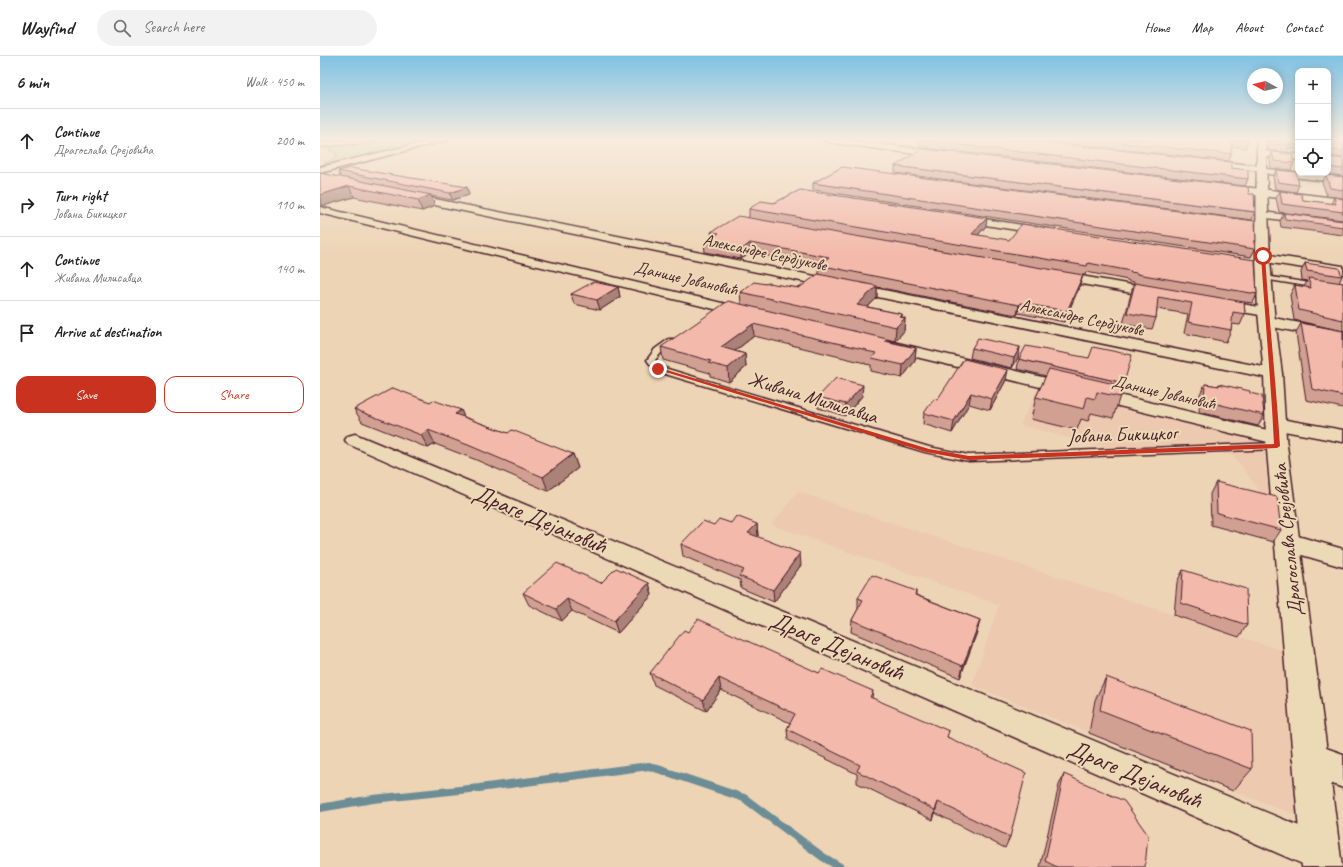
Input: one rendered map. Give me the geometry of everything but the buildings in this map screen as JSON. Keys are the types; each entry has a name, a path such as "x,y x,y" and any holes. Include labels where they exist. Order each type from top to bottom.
{"street":[{"path":"1213,186 1260,179 1343,180"},
{"path":"1260,179 1343,202"},
{"path":"1260,179 1343,225"},
{"name":"Драгослава Срејовића","path":"1260,179 1260,266 1273,374 1276,436 1321,860"},
{"name":"Александре Сердјукове","path":"390,193 1273,374"},
{"name":"Данице Јовановић","path":"320,210 718,309 759,315"},
{"path":"950,216 1060,234"},
{"path":"1260,266 1343,270"},
{"path":"1044,273 1176,296"},
{"path":"1208,302 1343,336"},
{"name":"Данице Јовановић","path":"873,342 1276,436 1343,436"},
{"name":"Драге Дејановић","path":"355,440 1321,860"},
{"path":"1287,542 1343,558"},
{"path":"1309,758 1343,771"}],"lane":[{"path":"1260,266 1343,290"},
{"name":"Живана Милисавца","path":"677,338 658,351 651,360 658,369 928,450 969,458"},
{"name":"Јована Бикицког","path":"969,458 1276,436"}],"shaded area":[{"path":"1041,382 1264,435 1269,504 1234,456 1217,452 1138,456 1020,425"},
{"path":"798,492 1283,651 1297,815 1233,791 972,685 999,605 772,525"}],"waterway":[{"path":"320,808 373,799 479,788 649,766 744,798 823,857 840,867"}],"route":[{"path":"658,369 928,450 969,458 1277,446 1273,374 1266,312 1263,256"}]}
